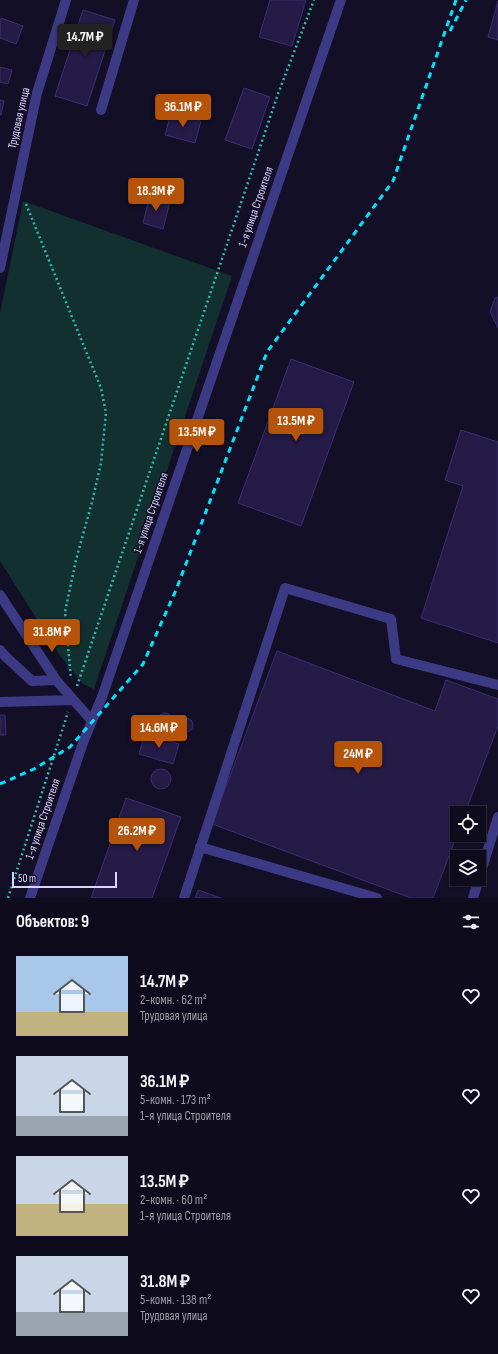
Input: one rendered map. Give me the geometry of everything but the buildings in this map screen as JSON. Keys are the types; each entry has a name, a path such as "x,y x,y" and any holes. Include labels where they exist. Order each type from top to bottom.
{"street":[{"name":"Трудовая улица","path":"0,268 37,93 66,0"},
{"path":"101,110 134,0"},
{"name":"1-я улица Строителя","path":"30,898 92,721 102,697 341,0"},
{"path":"184,898 286,588 391,619 396,659 498,685"},
{"path":"0,595 56,680 92,721"},
{"path":"2,654 32,681 56,680"},
{"path":"0,702 72,700"},
{"path":"486,855 498,816"},
{"path":"200,847 377,898"},
{"path":"473,898 477,886"}],"path":[{"path":"8,898 72,700 278,94 314,0"},
{"path":"18,185 101,388 106,413 101,463 76,560 65,612 72,700"}],"green space":[{"path":"23,201 232,276 94,689 83,684 61,657 0,561 0,313"}],"railway":[{"path":"0,784 34,769 70,747 143,664 176,590 267,352 393,181 456,0"},
{"path":"450,31 466,0"}]}
